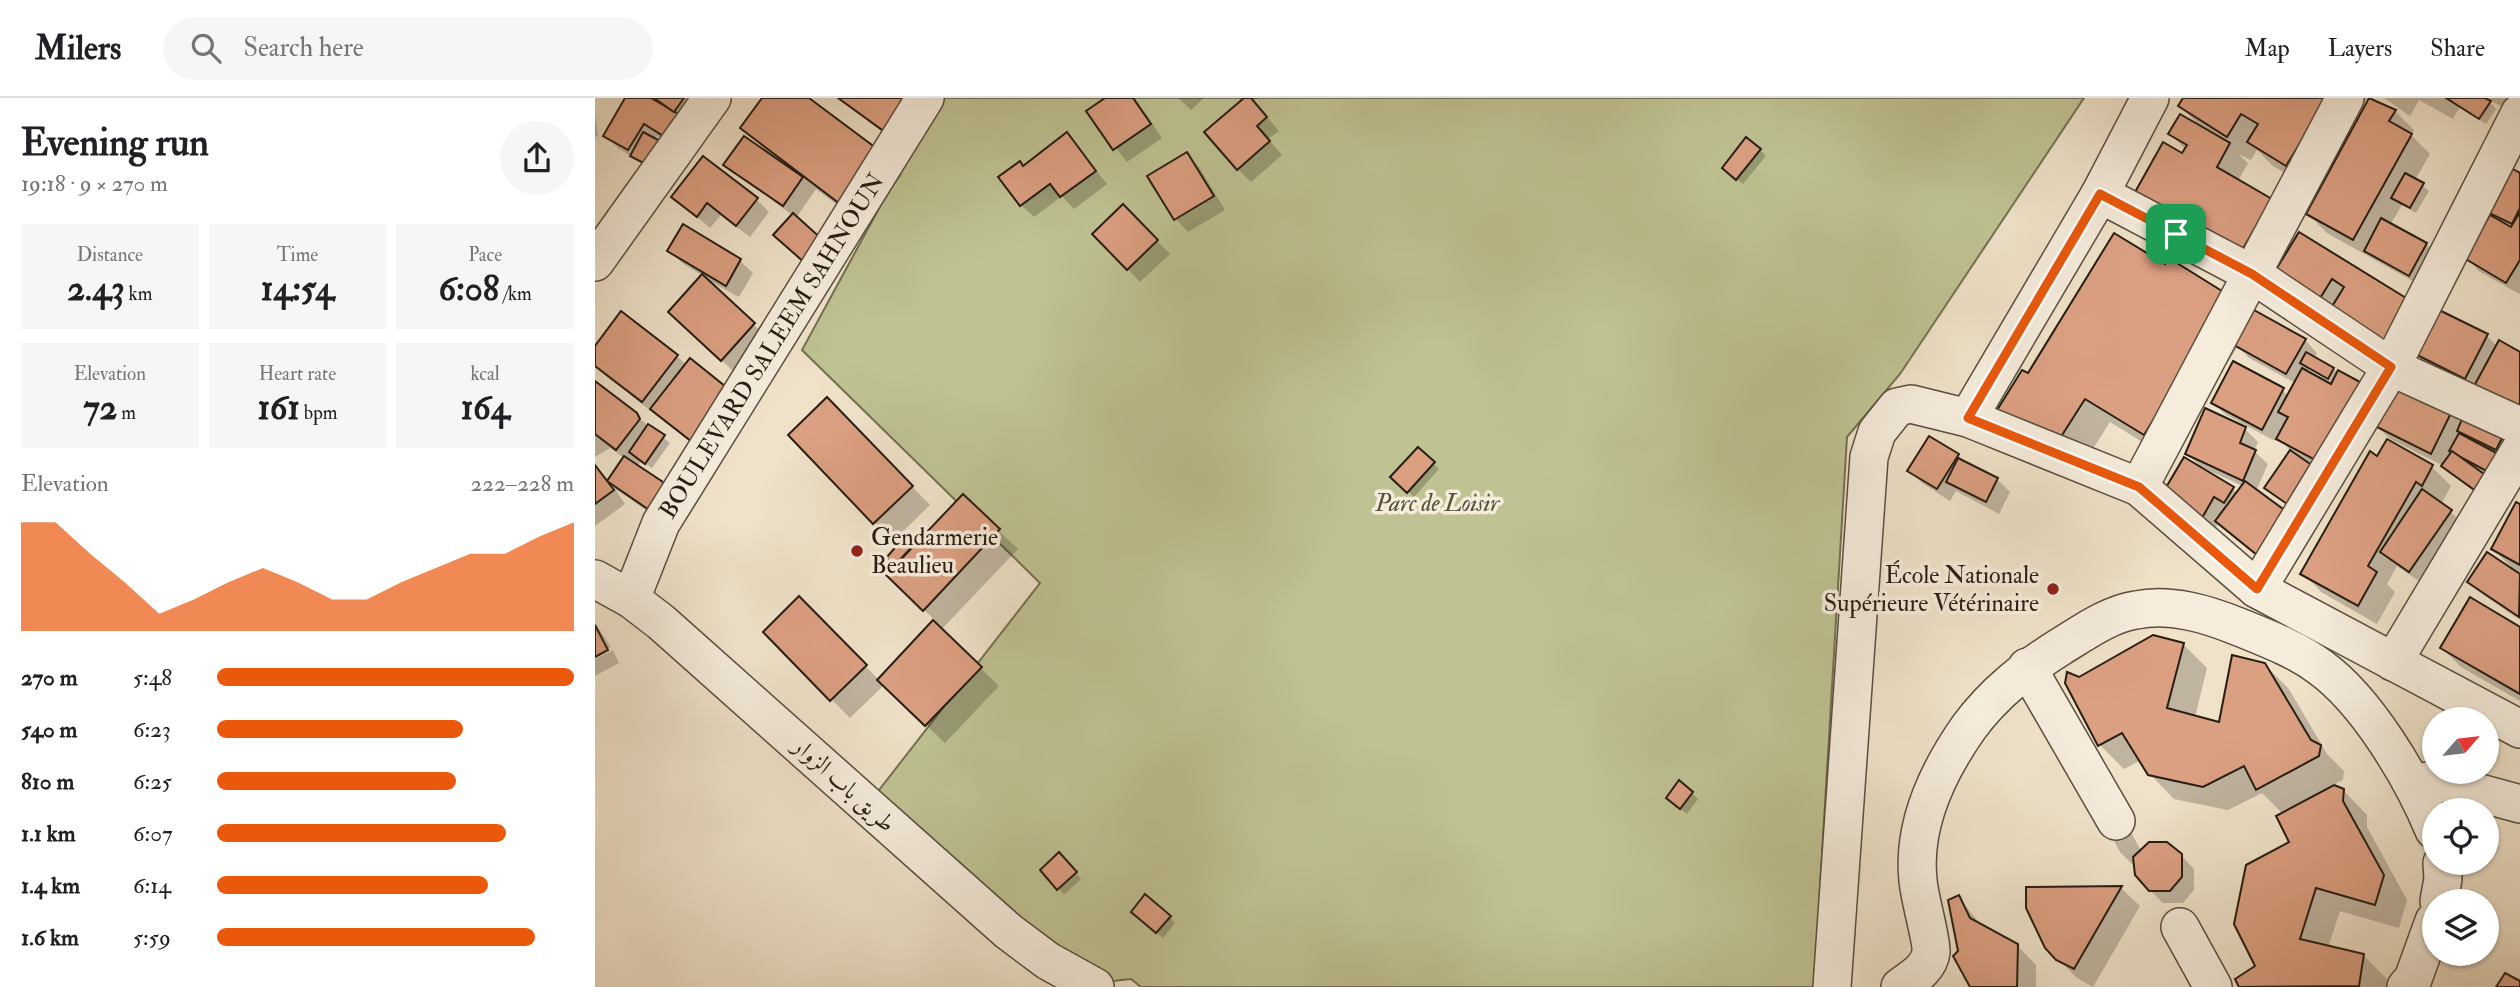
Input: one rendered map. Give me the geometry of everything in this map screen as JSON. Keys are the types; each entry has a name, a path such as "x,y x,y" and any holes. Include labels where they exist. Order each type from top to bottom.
{"street":[{"path":"595,261 712,98"},
{"name":"BOULEVARD SALEEM SAHNOUN","path":"631,599 661,523 925,98"},
{"path":"1968,418 2100,194 2150,98"},
{"path":"2139,487 2345,98"},
{"path":"2257,589 2391,367 2520,113"},
{"path":"2100,194 2252,274 2391,367 2520,426"},
{"path":"1832,987 1868,457 1877,432 1897,407 1911,404 1968,418 2139,487 2257,589 2520,729"},
{"path":"2393,662 2520,450"},
{"name":"طريق باب الزوار","path":"595,579 631,599 661,622 1008,931 1048,961 1095,987"},
{"path":"1900,987 1924,969 1931,952 1917,877 1921,824 1941,768 1970,726 1996,695 2027,667 2094,626 2134,610 2171,608 2210,616 2277,643 2320,666 2350,694 2414,784 2422,802"},
{"path":"2027,667 2116,821"},
{"path":"2414,784 2432,780 2520,804"},
{"path":"2180,928 2213,987"},
{"path":"2406,987 2413,979 2422,954"}],"green space":[{"name":"Parc de Loisir","path":"939,98 2084,98 1900,374 1847,437 1814,987 1141,987 1131,979 1086,984 876,794 1040,583 802,350"}],"building":[{"path":"625,98 651,98 682,116 668,139 644,124 628,150 603,136"},
{"path":"654,98 684,98 674,112"},
{"path":"762,98 809,98 884,154 844,207 740,128"},
{"path":"838,98 909,98 885,132"},
{"path":"1105,98 1133,98 1151,124 1113,150 1086,111"},
{"path":"1244,98 1251,98 1267,117 1257,126 1270,141 1237,170 1204,132"},
{"path":"2183,98 2328,98 2286,166 2247,142 2258,124 2241,114 2227,137 2178,106"},
{"path":"2369,98 2396,110 2389,121 2412,134 2353,240 2306,214"},
{"path":"2446,98 2485,98 2491,101 2479,119"},
{"path":"2180,114 2230,143 2217,167 2272,199 2234,264 2129,203 2163,142 2182,153 2187,145 2168,134"},
{"path":"643,132 664,143 651,167 630,156"},
{"path":"1067,132 1096,171 1060,197 1050,184 1020,206 998,177 1020,161 1023,166"},
{"path":"744,136 803,177 783,206 723,165"},
{"path":"1746,137 1761,149 1736,180 1722,168"},
{"path":"1187,152 1214,196 1174,220 1147,176"},
{"path":"703,156 758,198 736,226 707,203 697,217 671,197"},
{"path":"2511,168 2520,173 2520,208 2512,224 2489,213"},
{"path":"2405,173 2424,183 2410,208 2391,198"},
{"path":"1123,204 1158,240 1127,270 1092,234"},
{"path":"2520,212 2520,260 2506,283 2464,258 2490,215 2511,227"},
{"path":"793,213 824,241 805,263 773,235"},
{"path":"2381,218 2427,243 2409,276 2364,251"},
{"path":"683,224 741,259 726,286 667,251"},
{"path":"2299,232 2411,301 2383,347 2328,313 2344,287 2332,279 2314,308 2269,281"},
{"path":"2114,233 2165,264 2169,258 2230,296 2144,435 2085,399 2052,451 1994,415 2022,370 2028,373"},
{"path":"702,274 755,323 721,361 668,312"},
{"path":"2435,308 2488,334 2465,379 2413,353"},
{"path":"2254,310 2306,339 2286,374 2234,345"},
{"path":"621,311 678,355 642,402 595,366 595,346"},
{"path":"2499,340 2520,352 2520,414 2473,388"},
{"path":"2306,352 2334,368 2328,379 2300,363"},
{"path":"690,358 736,395 696,445 650,409"},
{"path":"2233,361 2284,388 2262,430 2211,403"},
{"path":"2302,368 2331,384 2338,370 2360,382 2317,461 2276,439 2288,417 2278,412"},
{"path":"595,381 637,413 640,419 616,450 595,434"},
{"path":"2396,383 2452,411 2431,454 2375,426"},
{"path":"827,397 913,486 873,524 788,435"},
{"path":"2205,408 2246,427 2240,443 2256,450 2243,481 2185,454"},
{"path":"2462,419 2502,438 2496,450 2457,431"},
{"path":"648,424 665,435 645,464 629,452"},
{"path":"2459,433 2504,457 2494,475 2449,451"},
{"path":"1929,436 1959,454 1937,489 1907,471"},
{"path":"2387,439 2433,465 2422,486 2416,482 2368,566 2377,572 2358,606 2300,574 2370,451 2377,456"},
{"path":"1418,447 1435,462 1407,493 1390,477"},
{"path":"2290,450 2316,468 2290,506 2264,488"},
{"path":"2452,451 2491,479 2480,494 2441,466"},
{"path":"624,456 669,486 652,512 607,481"},
{"path":"2184,457 2234,487 2224,503 2214,497 2198,525 2158,501"},
{"path":"1958,458 1998,478 1986,502 1946,482"},
{"path":"595,465 614,490 595,504"},
{"path":"2245,481 2294,517 2262,559 2215,521"},
{"path":"2422,489 2452,510 2409,572 2380,552"},
{"path":"963,494 1000,529 923,611 886,575"},
{"path":"2516,502 2520,504 2520,565 2491,549"},
{"path":"901,541 910,549 894,566 886,558"},
{"path":"2487,552 2520,574 2519,617 2467,582"},
{"path":"799,596 867,665 830,701 763,632"},
{"path":"2470,597 2520,627 2520,694 2440,648"},
{"path":"933,620 982,667 925,726 877,680"},
{"path":"595,625 608,650 595,657"},
{"path":"2153,635 2184,643 2167,708 2219,722 2232,655 2265,663 2311,740 2321,745 2319,756 2256,790 2244,766 2203,787 2148,775 2122,733 2098,746 2065,683 2067,672 2079,677"},
{"path":"1679,780 1693,792 1680,809 1666,798"},
{"path":"2334,785 2344,789 2343,801 2384,875 2375,905 2316,888 2300,939 2364,954 2359,986 2239,987 2235,979 2255,966 2234,924 2246,865 2289,842 2276,816"},
{"path":"2149,842 2167,842 2182,854 2182,877 2170,891 2149,891 2135,875 2133,857"},
{"path":"1059,852 1077,872 1057,890 1040,870"},
{"path":"2122,886 2074,969 2056,960 2045,948 2026,908 2026,887"},
{"path":"1145,894 1171,916 1156,933 1131,912"},
{"path":"1959,895 1970,918 2018,944 2017,987 1970,987 1953,956 1958,951 1948,900"},
{"path":"2505,973 2520,981 2520,987 2496,987"}],"place":[{"name":"Gendarmerie Beaulieu","path":"857,551"},
{"name":"École Nationale Supérieure Vétérinaire","path":"2053,589"}],"route":[{"path":"2100,194 2176,234 2252,274 2391,367 2257,589 2139,487 1968,418 2100,194"}]}
